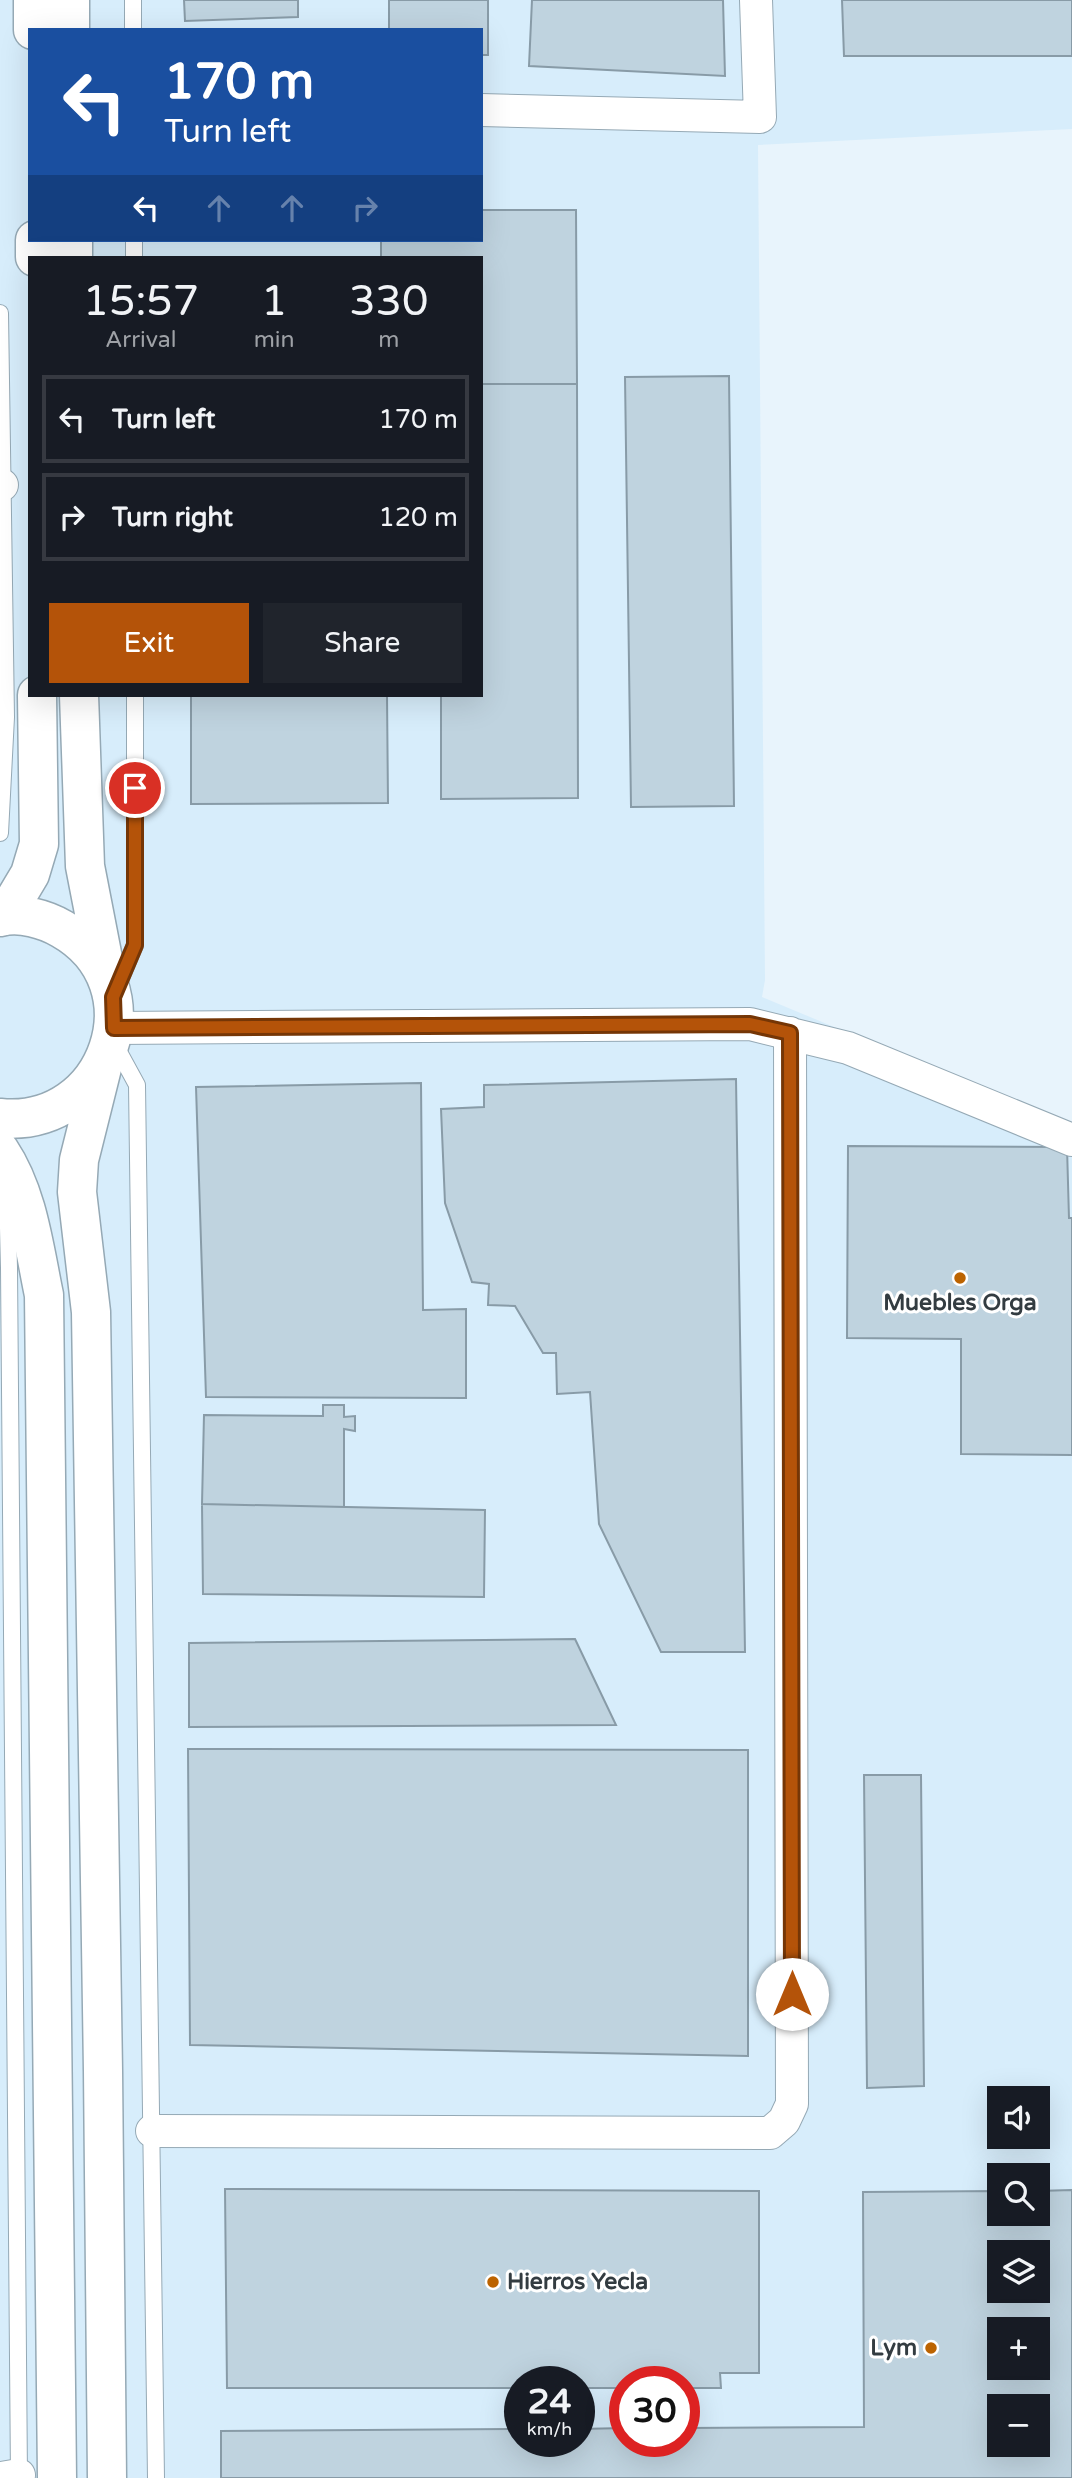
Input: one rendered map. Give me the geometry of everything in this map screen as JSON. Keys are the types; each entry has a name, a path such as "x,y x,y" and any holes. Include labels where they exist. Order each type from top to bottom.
{"main road":[{"path":"33,0 33,28"},
{"path":"69,0 70,28"},
{"path":"3,916 30,874 38,844 37,697"},
{"path":"79,697 85,866 110,1020 79,1160 77,1192 91,1326 107,2478"},
{"path":"0,1118 33,1117 61,1107 86,1089 110,1020 93,954 75,936 53,924 30,917 3,916"},
{"path":"0,1151 11,1167 27,1215 44,1295 57,2478"}],"street":[{"path":"483,110 760,117 756,0"},
{"path":"110,1020 750,1024 848,1048 1072,1140"},
{"path":"152,2131 769,2133 784,2121 792,2104 790,1033"}],"lane":[{"path":"133,0 133,28"},
{"path":"0,313 6,716 0,833"},
{"path":"135,697 135,945 110,1020 137,1086 156,2478"},
{"path":"0,1198 8,1228 9,1268 14,2477"}],"shaded area":[{"path":"0,0 1072,0 1072,129 758,145 765,980 762,997 1072,1126 1072,2478 0,2478"}],"building":[{"path":"184,0 298,0 298,17 185,21"},
{"path":"389,0 488,0 488,55 483,55 483,28 389,28"},
{"path":"532,0 723,0 725,76 529,66"},
{"path":"842,0 1072,0 1072,56 844,56"},
{"path":"483,210 576,210 577,384 483,384 483,256 381,256 381,242 483,242"},
{"path":"729,376 734,806 631,807 625,377"},
{"path":"483,384 577,384 578,798 441,799 441,697 483,697"},
{"path":"191,697 387,697 388,803 191,804"},
{"path":"736,1079 745,1652 661,1652 599,1524 590,1392 557,1394 556,1353 543,1353 515,1306 488,1305 489,1284 472,1282 445,1203 441,1109 484,1107 484,1085"},
{"path":"421,1083 423,1310 466,1309 466,1398 206,1397 196,1087"},
{"name":"Muebles Orga","path":"848,1146 1067,1147 1069,1218 1072,1218 1072,1455 961,1454 961,1339 847,1338"},
{"path":"323,1405 344,1405 344,1417 355,1416 355,1431 344,1429 344,1507 202,1504 204,1415 323,1416"},
{"path":"202,1504 485,1510 484,1597 203,1594"},
{"path":"575,1639 616,1725 189,1727 189,1643"},
{"path":"188,1749 748,1750 748,2056 190,2045"},
{"path":"864,1775 921,1775 924,2086 867,2088"},
{"name":"Hierros Yecla","path":"225,2189 759,2191 759,2373 720,2373 721,2388 700,2388 700,2366 609,2366 609,2388 595,2388 595,2366 504,2366 504,2388 227,2388"},
{"name":"Lym","path":"1072,2190 1072,2478 221,2478 221,2431 504,2429 504,2457 595,2457 595,2429 609,2428 609,2457 700,2457 700,2428 864,2427 863,2192 987,2191 987,2226 1050,2226 1050,2191"}],"place":[{"name":"Muebles Orga","path":"960,1278"},
{"name":"Hierros Yecla","path":"493,2282"},
{"name":"Lym","path":"931,2348"}],"route":[{"path":"135,788 135,945 113,997 114,1028 750,1024 790,1033 792,1994"}]}
